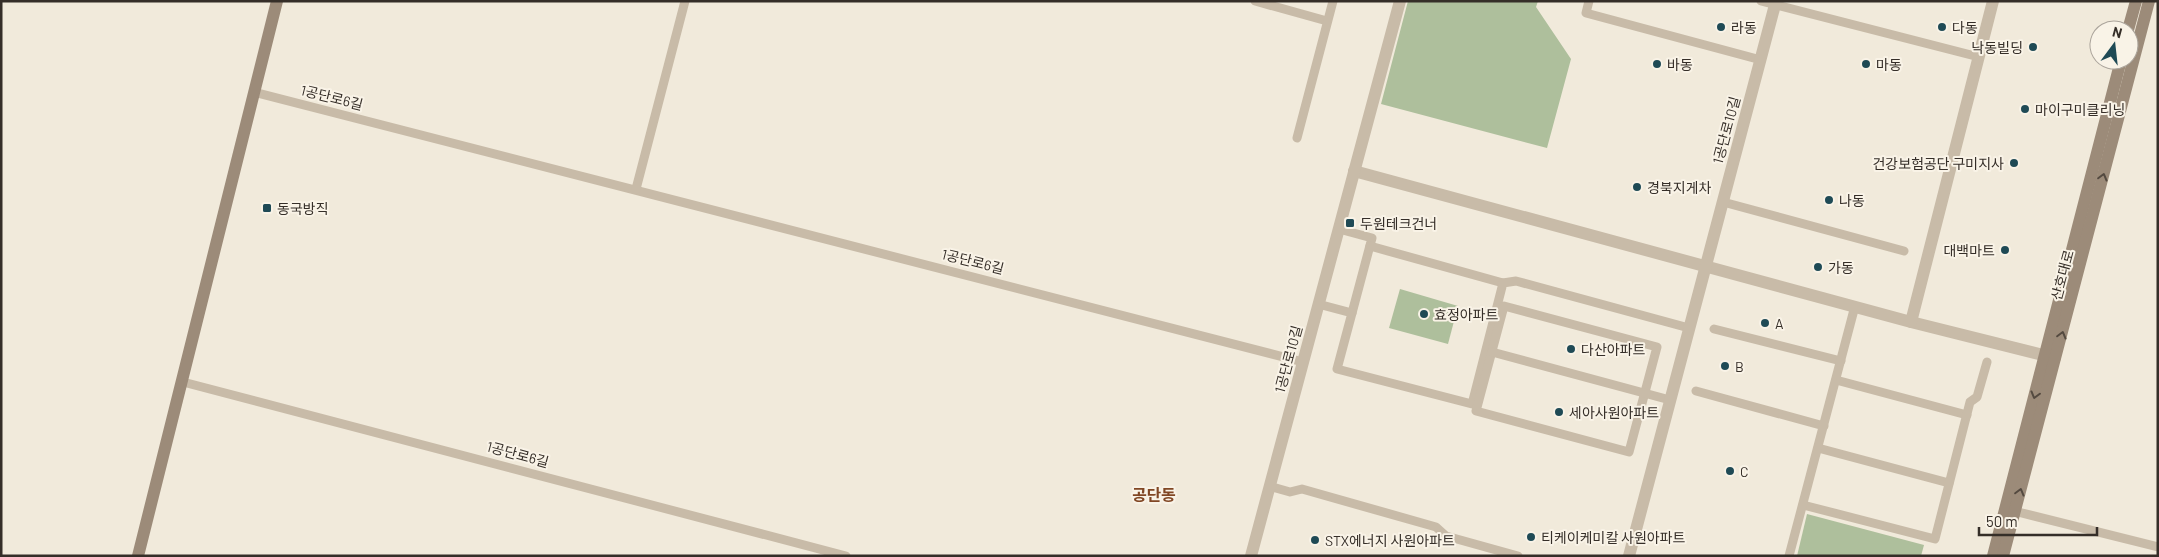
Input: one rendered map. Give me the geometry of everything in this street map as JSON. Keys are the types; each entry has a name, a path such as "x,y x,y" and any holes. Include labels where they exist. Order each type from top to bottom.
{"street":[{"path":"138,556 277,1"},
{"name":"1공단로10길","path":"1251,556 1400,1"},
{"path":"1911,322 1993,1"},
{"path":"2131,20 2136,1"},
{"name":"산호대로","path":"1993,556 2010,510 2050,357 2149,1"},
{"name":"1공단로10길","path":"1628,556 1776,3"},
{"name":"산호대로","path":"2050,357 2119,70"},
{"path":"1354,171 1911,322 2050,357"},
{"name":"산호대로","path":"2003,556 2010,510"}],"lane":[{"path":"636,189 685,1"},
{"path":"1255,1 1327,21"},
{"path":"1297,138 1333,1"},
{"path":"1589,1 1586,13 1761,60"},
{"path":"1761,1 1776,3 1978,57"},
{"name":"1공단로6길","path":"254,92 1303,362"},
{"path":"1723,202 1904,251"},
{"path":"1339,230 1372,238 1337,369 1472,404 1503,283"},
{"path":"1370,246 1503,283 1516,281 1689,328"},
{"path":"1318,304 1352,313"},
{"path":"1504,306 1657,347 1629,452 1476,411 1492,352 1504,306"},
{"path":"1789,556 1855,306"},
{"path":"1714,329 1841,361"},
{"path":"1492,352 1670,400"},
{"path":"1803,505 1935,540 1970,402 1978,397 1987,362"},
{"path":"1836,380 1967,414"},
{"name":"1공단로6길","path":"183,382 846,556"},
{"path":"1696,391 1824,426"},
{"path":"1818,448 1949,483"},
{"path":"1269,486 1290,492 1302,489 1436,527 1446,536 1518,556"},
{"path":"2010,510 2158,547"}],"green space":[{"path":"1408,1 1538,1 1536,7 1571,59 1547,148 1381,104"},
{"path":"1400,289 1458,306 1448,344 1389,328"},
{"path":"1807,514 1924,545 1921,556 1797,556"}],"place":[{"name":"라동","path":"1721,27"},
{"name":"다동","path":"1942,27"},
{"name":"낙동빌딩","path":"2033,47"},
{"name":"바동","path":"1657,64"},
{"name":"마동","path":"1866,64"},
{"name":"마이구미클리닝","path":"2025,109"},
{"name":"건강보험공단 구미지사","path":"2014,163"},
{"name":"경북지게차","path":"1637,187"},
{"name":"나동","path":"1829,200"},
{"name":"동국방직","path":"267,208"},
{"name":"두원테크건너","path":"1350,223"},
{"name":"대백마트","path":"2005,250"},
{"name":"가동","path":"1818,267"},
{"name":"효정아파트","path":"1424,314"},
{"name":"A","path":"1765,323"},
{"name":"다산아파트","path":"1571,349"},
{"name":"B","path":"1725,366"},
{"name":"세아사원아파트","path":"1559,412"},
{"name":"C","path":"1730,471"},
{"name":"티케이케미칼 사원아파트","path":"1531,537"},
{"name":"STX에너지 사원아파트","path":"1315,540"}],"district":[{"name":"공단동","path":"1154,494"}]}
